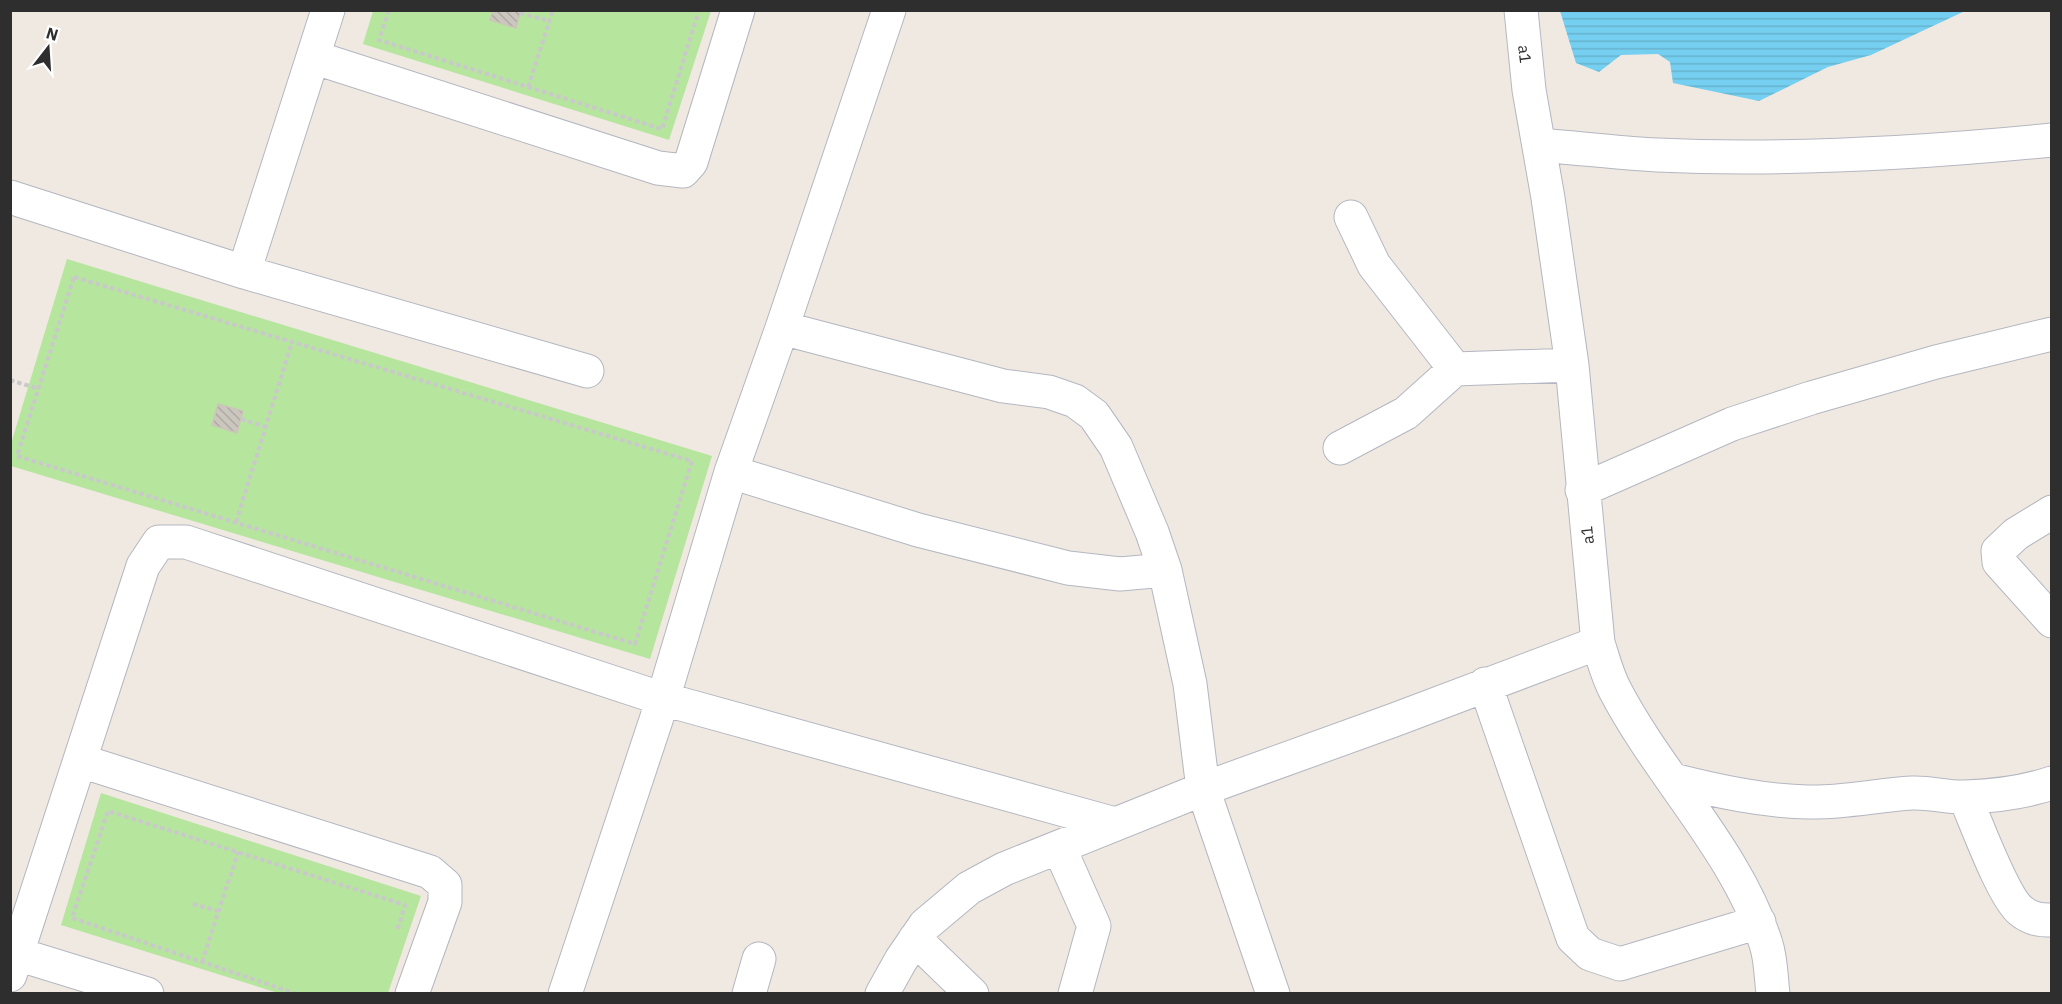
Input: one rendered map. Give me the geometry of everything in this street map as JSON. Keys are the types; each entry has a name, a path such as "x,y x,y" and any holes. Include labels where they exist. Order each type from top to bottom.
{"street":[{"path":"244,272 328,10"},
{"path":"313,57 658,168 683,171 691,162 738,10"},
{"path":"565,993 663,699 731,472 889,10"},
{"name":"a1","path":"1521,10 1529,90 1572,365 1598,643 1613,687 1654,756 1673,780 1729,865 1759,922 1768,947 1773,993"},
{"path":"1539,145 1656,154 1806,155 1945,151 2052,140"},
{"path":"10,197 244,272 586,371"},
{"path":"1351,217 1374,265 1455,369"},
{"path":"782,327 1003,386 1049,392 1075,401 1094,415 1116,447 1166,570 1190,684 1203,789 1273,993"},
{"path":"1582,490 1732,424 1811,398 1936,362 2052,334"},
{"path":"1340,448 1406,413 1455,369 1572,365"},
{"path":"731,472 918,530 1068,568 1120,573 1166,570"},
{"path":"2052,512 2016,534 1998,551 1999,562 2052,621"},
{"path":"147,993 14,964 143,566 159,542 186,542 663,699 1115,824"},
{"path":"882,993 925,925 969,888 1004,869 1203,789 1598,643"},
{"path":"1485,684 1574,938 1590,954 1620,964 1759,922"},
{"path":"81,761 430,872 445,885 445,902 412,993"},
{"path":"1673,780 1716,791 1808,802 1851,801 1913,793 1965,797 2034,789 2052,783"},
{"path":"1965,797 2007,895 2019,910 2037,920 2052,920"},
{"path":"1059,847 1094,926 1075,993"},
{"path":"915,939 972,993"},
{"path":"749,993 759,959"}],"path":[{"path":"389,10 379,40 662,129 699,10"},
{"path":"528,87 553,10"},
{"path":"520,13 550,21"},
{"path":"74,277 692,462 635,644 17,456 39,389 74,277"},
{"path":"236,522 292,342"},
{"path":"10,380 39,389"},
{"path":"241,419 266,427"},
{"path":"297,993 72,918 108,811 405,905 395,938"},
{"path":"202,962 238,852"},
{"path":"194,904 218,911"}],"green space":[{"path":"373,11 711,11 669,140 363,44"},
{"path":"67,259 712,456 650,659 11,466 10,447"},
{"path":"101,793 421,896 388,993 278,993 61,925"}],"water":[{"path":"1560,10 1965,11 1871,55 1828,67 1759,101 1673,83 1670,62 1658,54 1621,55 1599,72 1576,63"}],"building":[{"path":"493,10 521,10 516,28 490,20"},
{"path":"218,404 243,411 237,433 212,425"}]}
